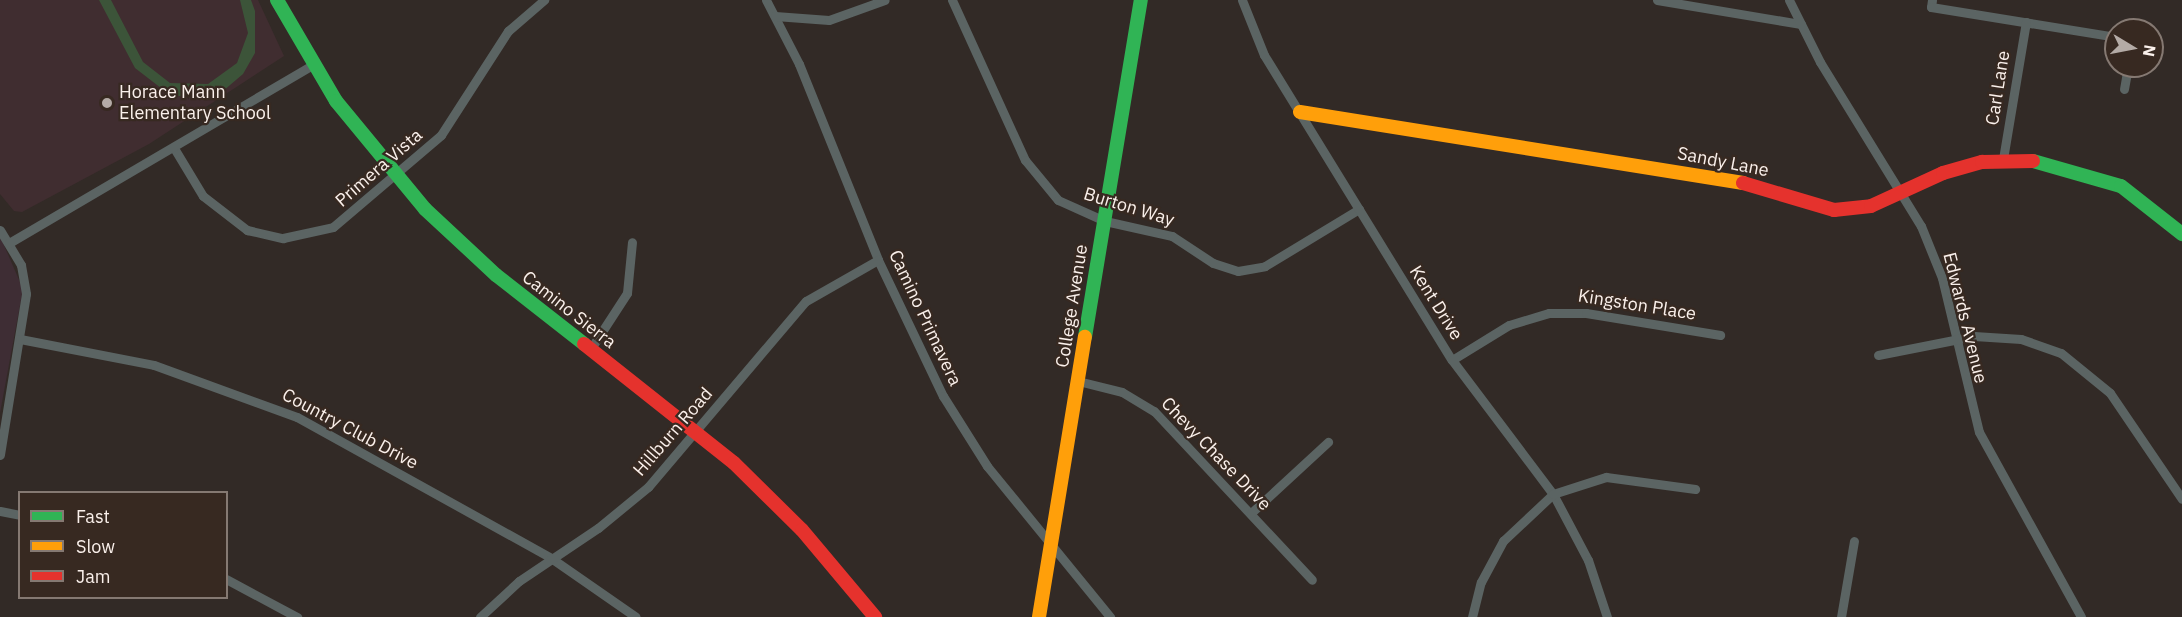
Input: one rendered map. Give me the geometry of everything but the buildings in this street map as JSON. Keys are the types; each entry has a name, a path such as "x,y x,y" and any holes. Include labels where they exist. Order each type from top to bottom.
{"street":[{"name":"Camino Sierra","path":"277,0 313,65 396,178 496,275 698,433 802,530 875,617"},
{"name":"Primera Vista","path":"174,147 216,210 247,230 274,237 302,237 333,227 396,178 454,118 508,31 544,0"},
{"name":"Camino Primavera","path":"766,0 775,16 878,260 963,432 1051,546 1110,617"},
{"path":"775,16 829,20 885,0"},
{"name":"Burton Way","path":"952,0 1025,160 1058,200 1105,221 1172,236 1213,263 1238,271 1265,266 1359,209"},
{"name":"College Avenue","path":"1039,617 1141,0"},
{"name":"Kent Drive","path":"1242,0 1255,37 1452,360 1553,494 1588,561 1607,617"},
{"path":"1657,0 1801,24"},
{"name":"Edwards Avenue","path":"1789,0 1933,251 1979,432 2081,617"},
{"path":"1931,3 2104,35"},
{"name":"Carl Lane","path":"2003,159 2026,22"},
{"path":"9,243 313,65"},
{"path":"2124,89 2126,78"},
{"name":"Sandy Lane","path":"1300,112 1760,186 1834,210 1871,206 1943,173 2003,159 2056,163 2100,176 2144,200 2182,234"},
{"path":"0,230 9,243 25,279 20,339 0,455"},
{"path":"590,350 627,293 632,242"},
{"name":"Hillburn Road","path":"480,617 551,558 624,508 698,433 787,319 824,287 878,260"},
{"name":"Kingston Place","path":"1452,360 1509,325 1549,313 1586,312 1720,335"},
{"name":"Country Club Drive","path":"20,339 154,365 246,395 346,442 551,558 636,617"},
{"path":"1878,355 1955,339 2021,339 2080,365 2110,393 2182,499"},
{"name":"Chevy Chase Drive","path":"1078,381 1122,392 1154,411 1312,580"},
{"path":"1251,513 1328,442"},
{"path":"1472,617 1481,582 1503,541 1553,494 1606,477 1695,489"},
{"path":"0,511 18,515"},
{"path":"1841,617 1854,541"},
{"path":"228,580 297,617"}],"shaded area":[{"name":"Horace Mann Elementary School","path":"0,0 258,0 284,56 149,144 22,212 14,211 0,194"},
{"path":"0,236 23,289 0,413"}],"green space":[{"path":"99,0 111,0 143,62 170,83 208,84 237,63 248,33 240,0 251,0 255,11 255,53 243,74 223,91 197,98 170,95 135,68"}],"traffic: fast":[{"path":"277,0 336,101 425,209 496,275 584,344"},
{"path":"1085,337 1141,0"},
{"path":"2033,161 2121,186 2182,234"}],"traffic: slow":[{"path":"1300,112 1743,183"},
{"path":"1039,617 1085,337"}],"traffic: jam":[{"path":"1743,183 1834,210 1871,206 1943,173 1982,162 2033,161"},
{"path":"584,344 734,463 802,530 875,617"}],"place":[{"name":"Horace Mann Elementary School","path":"107,103"}]}
